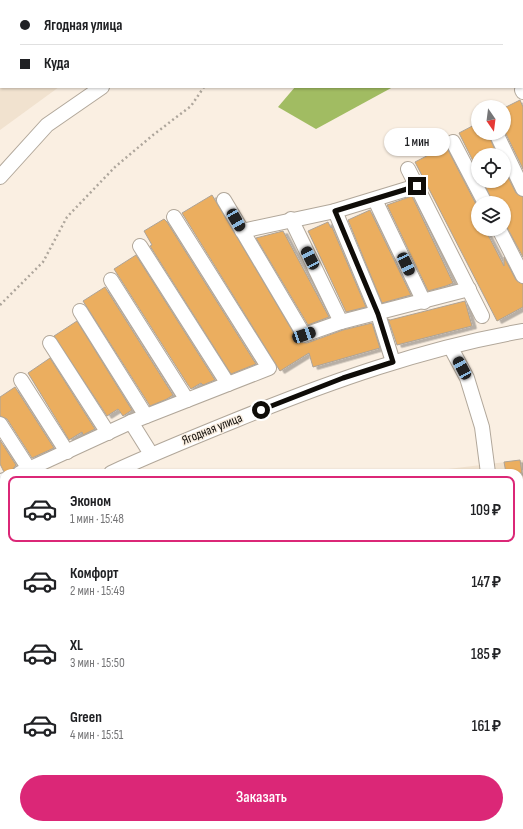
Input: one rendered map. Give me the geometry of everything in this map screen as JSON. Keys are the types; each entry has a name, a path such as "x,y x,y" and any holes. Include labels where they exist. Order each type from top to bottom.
{"street":[{"path":"0,177 48,125 101,88"},
{"path":"499,140 523,189"},
{"path":"453,142 481,196"},
{"path":"408,169 482,316"},
{"path":"242,231 335,211 417,186"},
{"path":"224,200 304,335 341,322 378,314 469,289"},
{"path":"375,200 424,302"},
{"path":"335,211 378,314 393,362"},
{"path":"29,469 131,422 269,368 174,218"},
{"path":"291,220 341,322"},
{"path":"502,236 523,276"},
{"path":"140,246 228,384"},
{"path":"111,280 187,400"},
{"path":"80,311 146,416"},
{"name":"Ягодная улица","path":"119,469 151,454 295,396 393,362 523,332"},
{"path":"50,343 108,433"},
{"path":"451,348 467,378 482,427 487,469"},
{"path":"21,380 67,452"},
{"path":"131,422 151,454"},
{"path":"0,424 23,469"}],"path":[{"path":"0,305 43,262 67,217 115,167 152,135 191,106 203,88"}],"shaded area":[{"path":"0,88 58,88 0,130"},
{"path":"523,460 523,469 448,469"}],"green space":[{"path":"294,88 391,88 316,129 278,107"}],"building":[{"path":"520,100 523,107 523,169 509,140 511,140 511,104"},
{"path":"471,127 471,140 491,140 494,148 471,148 471,157 459,133"},
{"path":"446,146 472,196 471,236 489,236 504,266 504,257 516,280 523,284 523,307 497,321 415,162"},
{"path":"511,183 516,193 523,197 523,257 511,235 511,196 490,196 486,188 511,188"},
{"path":"212,195 299,342 307,343 343,330 372,323 380,348 313,367 309,353 280,371 182,213"},
{"path":"412,196 453,283 428,291 387,205"},
{"path":"370,210 411,295 382,303 348,220"},
{"path":"164,219 256,364 231,374 150,246 152,245 144,231"},
{"path":"328,222 331,228 332,227 366,307 346,312 308,231"},
{"path":"283,231 329,317 308,325 256,238"},
{"path":"136,255 215,380 203,385 201,383 191,389 114,269"},
{"path":"105,287 173,395 167,399 150,406 83,301"},
{"path":"465,301 472,326 397,345 388,319 390,320"},
{"path":"77,321 132,410 123,416 118,409 107,416 54,336"},
{"path":"50,358 95,429 83,435 82,432 69,440 28,373"},
{"path":"15,387 54,448 32,458 7,419 0,416 0,397"},
{"path":"0,440 16,465 13,469 2,469 0,464"},
{"path":"520,460 521,469 505,469 504,462"}],"route":[{"path":"261,410 343,378 393,362 378,314 335,211 417,186"}]}
